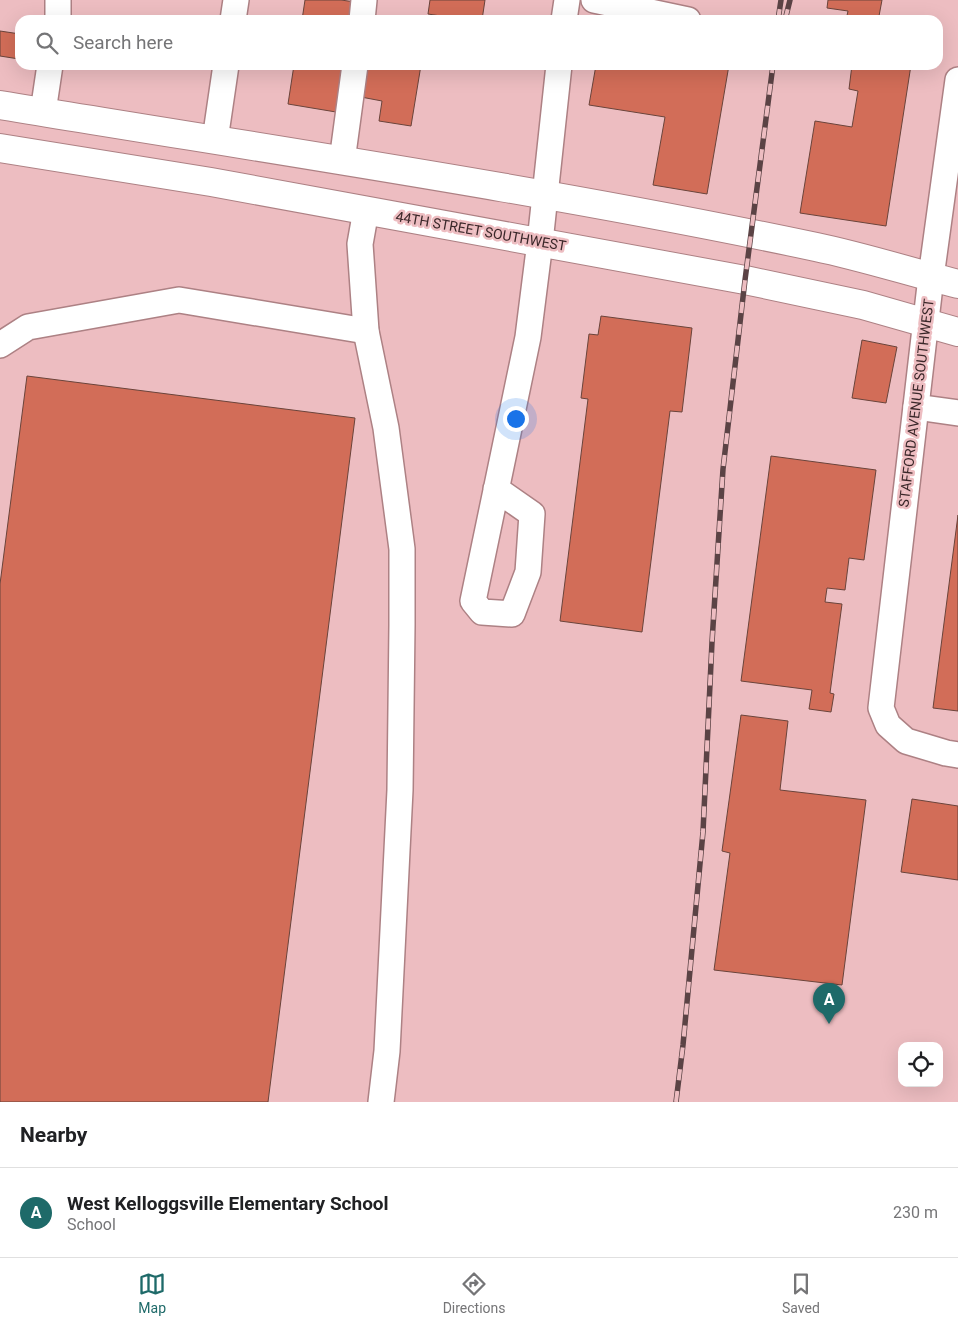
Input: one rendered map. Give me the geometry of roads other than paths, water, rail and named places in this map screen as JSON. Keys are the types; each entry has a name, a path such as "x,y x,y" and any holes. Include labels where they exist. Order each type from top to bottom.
{"main road":[{"path":"0,105 544,195 817,247 871,259 958,284"},
{"name":"44TH STREET SOUTHWEST","path":"0,148 211,182 764,284 863,305 958,332"}],"street":[{"path":"58,0 58,15"},
{"path":"234,15 236,0"},
{"path":"362,15 364,0"},
{"path":"565,15 567,0"},
{"path":"594,0 664,15"},
{"path":"43,112 49,70"},
{"path":"215,140 225,70"},
{"path":"342,161 354,70"},
{"path":"496,489 528,337 558,70"},
{"name":"STAFFORD AVENUE SOUTHWEST","path":"958,80 952,169 930,277 881,708 888,725 906,741 958,755"},
{"path":"366,210 360,244 366,331 386,428 402,549 400,790 387,1051 381,1102"},
{"path":"0,345 28,327 180,300 366,331"},
{"path":"916,406 958,413"}],"railway":[{"path":"779,15 781,0"},
{"path":"786,15 790,0"},
{"path":"676,1102 703,832 723,469 772,70"}],"place":[{"name":"West Kelloggsville Elementary School","path":"829,1024"}]}
